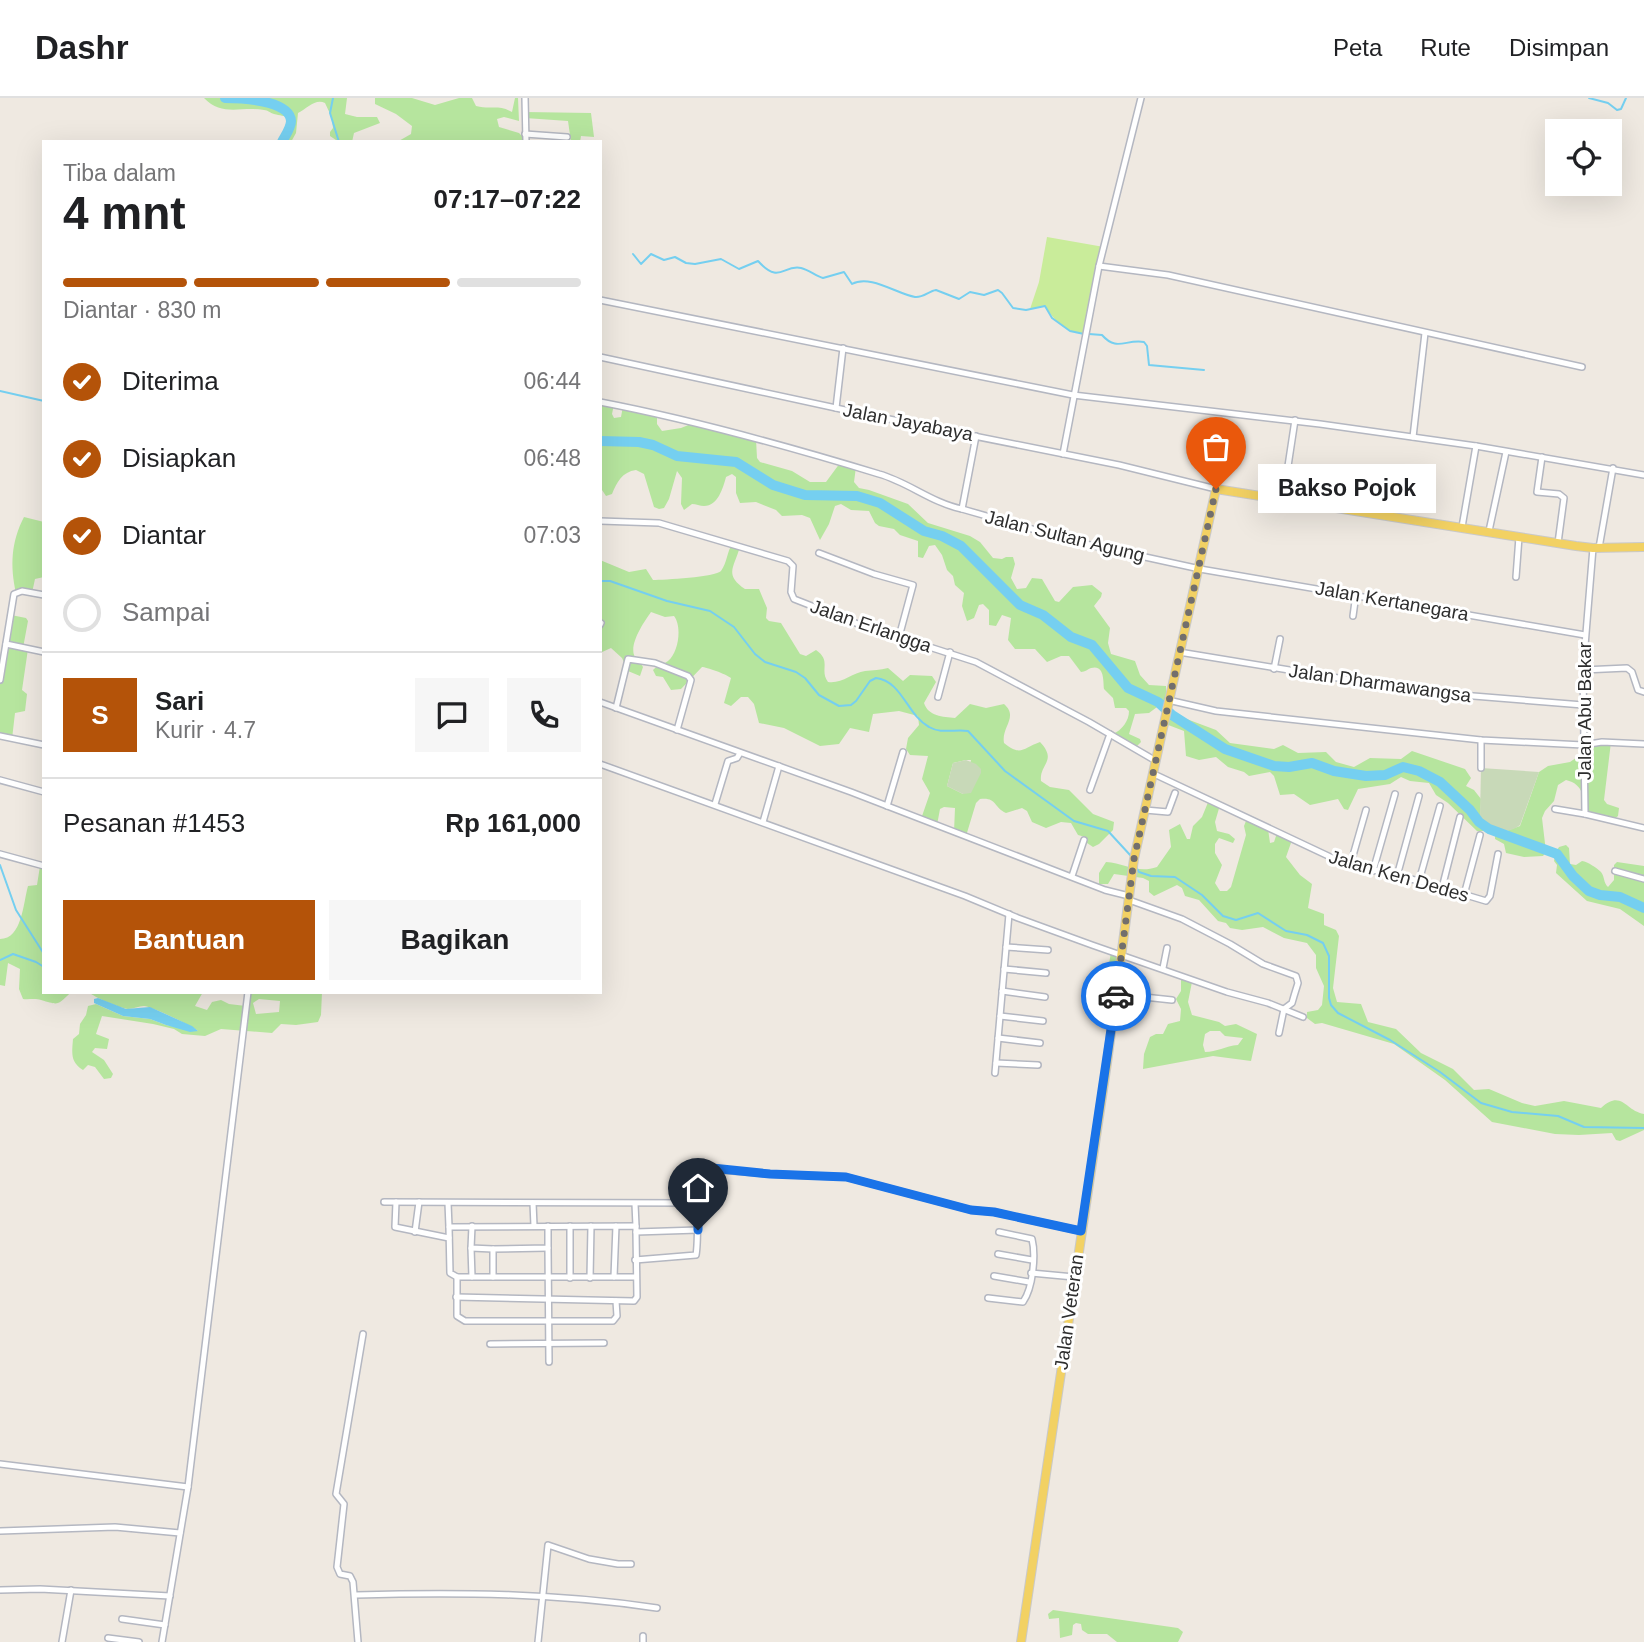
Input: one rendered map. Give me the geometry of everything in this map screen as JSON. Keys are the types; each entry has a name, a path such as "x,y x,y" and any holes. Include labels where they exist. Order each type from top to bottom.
{"main road":[{"path":"1216,489 1558,543 1596,548 1644,547"},
{"name":"Jalan Veteran","path":"1021,1642 1134,862 1216,489"}],"street":[{"path":"525,98 526,140"},
{"path":"1063,454 1099,266 1141,98"},
{"path":"526,134 567,137"},
{"path":"1099,266 1168,275 1582,367"},
{"path":"602,300 1073,395 1295,420 1476,446 1644,475"},
{"path":"1413,438 1425,333"},
{"path":"836,408 844,348"},
{"name":"Jalan Jayabaya","path":"602,357 1063,454 1216,489"},
{"path":"602,402 710,425 882,475 962,509"},
{"path":"1283,499 1295,420"},
{"name":"Jalan Sultan Agung","path":"976,436 962,509 1081,543 1200,569"},
{"path":"1462,527 1476,446"},
{"path":"1489,531 1506,452"},
{"path":"1542,457 1537,492 1559,494 1564,498 1558,543"},
{"name":"Jalan Abu Bakar","path":"1585,814 1585,635 1596,548 1613,468"},
{"name":"Jalan Erlangga","path":"602,521 659,523 788,561 793,566 791,592 794,599 858,624 950,652 999,673 1156,761"},
{"path":"1516,577 1519,537"},
{"path":"819,553 913,585 899,637"},
{"name":"Jalan Kertanegara","path":"1200,569 1585,635"},
{"path":"0,680 14,594 22,591 42,595"},
{"path":"1353,616 1356,594"},
{"path":"1274,669 1280,639"},
{"path":"6,645 42,652"},
{"path":"938,697 950,652"},
{"name":"Jalan Dharmawangsa","path":"1179,652 1424,692 1583,705"},
{"path":"616,708 628,659 655,663 688,676 691,680 677,730"},
{"path":"1583,670 1627,668 1632,672 1638,690 1644,692"},
{"path":"602,703 887,806 1182,919 1263,964 1296,976 1292,1003 1284,1009 1279,1033"},
{"path":"1166,707 1216,710 1481,740 1583,745 1602,742 1644,744"},
{"path":"1090,790 1110,734"},
{"path":"0,737 42,745"},
{"path":"1481,740 1481,768"},
{"path":"887,806 903,752"},
{"path":"715,804 728,761 737,758 740,753"},
{"path":"602,765 1122,955 1227,992 1257,999 1303,1017"},
{"path":"763,822 779,766"},
{"name":"Jalan Ken Dedes","path":"1154,774 1350,866 1419,881 1489,901 1499,854"},
{"path":"0,780 42,791"},
{"path":"1145,810 1168,812 1175,793"},
{"path":"1373,871 1395,794"},
{"path":"1397,876 1419,796"},
{"path":"1419,881 1440,806"},
{"path":"1555,809 1644,828"},
{"path":"1350,866 1366,810"},
{"path":"1443,888 1460,817"},
{"path":"1464,895 1480,835"},
{"path":"1072,876 1084,840"},
{"path":"0,854 42,865"},
{"path":"1615,871 1644,879"},
{"path":"995,1073 1009,914"},
{"path":"1006,947 1048,950"},
{"path":"1163,968 1167,948"},
{"path":"1004,969 1046,972"},
{"path":"1002,991 1045,997"},
{"path":"162,1642 188,1487 248,994"},
{"path":"1116,995 1172,1000"},
{"path":"1000,1016 1043,1021"},
{"path":"998,1038 1040,1043"},
{"path":"996,1063 1038,1065"},
{"path":"635,1260 694,1256 697,1252 698,1203 703,1172 707,1169 846,1177 971,1210 994,1212 1081,1231"},
{"path":"384,1202 635,1205 698,1203"},
{"path":"396,1202 395,1227 449,1238"},
{"path":"415,1232 419,1202"},
{"path":"448,1203 450,1273 457,1277 636,1277"},
{"path":"533,1203 534,1226"},
{"path":"456,1297 636,1300 635,1205"},
{"path":"472,1226 472,1277"},
{"path":"548,1226 549,1362"},
{"path":"569,1226 570,1278"},
{"path":"590,1278 591,1226"},
{"path":"449,1227 616,1226 698,1230"},
{"path":"614,1277 616,1226"},
{"path":"988,1298 1022,1303 1030,1282 1032,1239 999,1232"},
{"path":"471,1248 548,1248"},
{"path":"493,1249 493,1277"},
{"path":"998,1254 1032,1260"},
{"path":"1031,1273 1074,1277"},
{"path":"994,1276 1030,1282"},
{"path":"457,1277 457,1316 465,1321 613,1321 617,1316 617,1301"},
{"path":"358,1642 356,1595 351,1578 338,1571 344,1504 336,1494 363,1334"},
{"path":"490,1344 604,1343"},
{"path":"0,1464 188,1487"},
{"path":"0,1531 115,1527 180,1533"},
{"path":"538,1642 548,1545 589,1559 631,1564"},
{"path":"0,1590 71,1590 170,1596"},
{"path":"62,1642 71,1590"},
{"path":"356,1595 457,1593 611,1601 657,1608"},
{"path":"122,1619 165,1625"},
{"path":"108,1638 139,1642"}],"green space":[{"path":"204,98 347,98 345,114 377,117 380,123 354,133 352,140 336,140 330,136 332,118 325,103 318,102 298,113 296,133 292,140 283,140 290,118 265,110 232,110 211,104"},
{"path":"375,98 412,98 435,105 459,98 472,98 476,106 503,108 512,112 515,98 518,98 519,121 504,117 497,119 499,127 519,133 522,140 400,140 411,134 412,126 396,114 375,104"},
{"path":"525,112 591,113 594,137 581,136 580,140 571,140 568,121 525,118"},
{"path":"1047,237 1104,247 1084,334 1061,325 1045,306 1030,309 1039,282"},
{"path":"602,402 614,404 614,418 621,417 623,406 657,414 657,424 662,431 696,422 756,439 757,458 760,462 792,471 810,482 826,482 840,463 856,467 854,482 859,488 908,504 928,523 970,536 980,542 993,558 1013,557 1015,564 1011,578 1017,589 1026,588 1032,578 1042,579 1055,601 1059,602 1073,587 1092,585 1102,593 1094,606 1110,628 1108,643 1111,654 1135,661 1140,675 1149,685 1166,686 1166,707 1176,715 1216,730 1230,743 1274,749 1283,745 1298,753 1326,752 1336,762 1354,767 1370,758 1401,759 1412,751 1465,769 1471,778 1466,786 1474,790 1481,799 1480,816 1486,831 1477,831 1436,795 1429,783 1401,777 1390,784 1358,789 1348,810 1344,809 1338,799 1310,805 1294,794 1280,795 1270,772 1249,776 1228,767 1216,757 1199,760 1186,756 1184,731 1163,723 1166,708 1157,707 1149,713 1135,714 1129,734 1141,742 1134,749 1113,734 1124,725 1129,711 1126,708 1115,708 1113,698 1104,689 1099,669 1096,667 1081,672 1069,656 1061,656 1047,662 1035,649 1015,649 1008,640 1011,618 1002,615 996,626 989,625 989,610 983,604 979,605 974,618 967,621 962,606 964,593 955,585 953,576 947,570 935,545 929,546 923,558 918,557 918,541 900,535 894,529 879,526 869,511 851,510 841,504 835,506 820,540 810,518 802,515 782,516 776,510 756,502 740,503 736,493 736,477 732,474 726,477 719,496 713,503 704,506 692,504 684,510 681,504 682,478 677,471 664,508 654,507 644,474 636,470 624,475 612,494 606,496 602,490"},
{"path":"24,517 42,522 42,577 35,579 32,593 16,593 13,554 16,536"},
{"path":"732,544 740,546 732,570 734,579 745,589 759,589 767,608 766,618 781,623 800,654 806,656 816,650 821,654 828,682 865,671 888,668 903,681 910,675 932,676 936,682 924,703 929,711 936,715 955,718 970,704 986,708 1004,704 1010,718 1004,743 1018,750 1040,742 1048,758 1041,781 1050,787 1069,790 1093,814 1114,822 1113,830 1093,847 1087,843 1085,837 1078,835 1071,823 1061,822 1046,828 1032,822 1027,811 1022,808 1006,813 992,801 985,799 976,803 966,836 954,832 955,808 940,809 937,825 921,819 930,793 922,779 928,756 910,755 906,749 908,738 919,725 918,716 899,711 873,714 869,732 850,728 839,744 820,746 784,728 759,723 754,704 748,697 741,697 731,706 724,703 731,678 716,671 702,667 681,689 671,690 663,677 656,676 653,670 668,661 675,652 679,632 674,616 665,617 651,612 641,627 633,652 643,667 640,676 628,671 622,658 611,648 602,652 602,561 629,572 646,569 653,580 710,575 721,571","holes":["971,760 963,794 947,786 953,763"]},
{"path":"11,615 26,618 28,621 23,648 28,649 22,690 27,694 25,711 15,713 12,739 0,736 0,680"},
{"path":"1611,742 1604,800 1607,804 1619,808 1618,816 1614,819 1586,815 1580,789 1566,780 1558,785 1554,801 1542,818 1546,852 1543,856 1524,857 1506,853 1504,844 1495,839 1495,833 1520,826 1539,772 1548,766 1570,762 1583,753 1583,745"},
{"path":"966,760 976,764 981,773 971,793 963,794 947,786 953,763"},
{"path":"1481,768 1539,772 1520,825 1509,830 1498,830 1488,825 1480,816"},
{"path":"1209,800 1220,805 1215,822 1217,831 1229,834 1235,839 1233,843 1219,838 1215,844 1215,853 1222,865 1215,883 1220,891 1227,891 1231,887 1246,835 1246,821 1268,829 1270,843 1274,842 1277,833 1292,840 1286,857 1300,875 1312,884 1308,908 1324,914 1324,925 1336,930 1339,936 1333,988 1337,1002 1361,1004 1368,1022 1396,1029 1421,1053 1453,1069 1474,1090 1489,1089 1535,1106 1564,1101 1601,1108 1614,1100 1619,1101 1644,1114 1644,1130 1620,1141 1616,1140 1612,1133 1555,1134 1492,1122 1445,1080 1394,1044 1322,1023 1315,1024 1307,1018 1307,1012 1318,1010 1322,1005 1324,986 1316,968 1316,955 1307,943 1284,938 1263,927 1242,930 1230,928 1226,923 1218,921 1199,900 1185,896 1182,888 1177,885 1154,896 1149,892 1149,881 1143,878 1114,874 1108,884 1099,884 1099,873 1106,862 1137,869 1157,867 1171,847 1169,830 1180,824 1187,839 1190,839 1193,826 1202,817"},
{"path":"1566,845 1569,848 1570,864 1576,865 1582,861 1592,865 1601,872 1608,887 1614,880 1614,865 1617,862 1644,866 1644,926 1620,909 1587,901 1556,873 1556,852 1559,847"},
{"path":"42,866 42,994 69,994 57,1003 23,999 19,989 20,969 8,963 5,986 0,985 0,939 13,933 23,911 28,886 37,885"},
{"path":"1111,952 1117,953 1115,967 1120,967 1116,994 1095,992 1098,975 1107,976"},
{"path":"1181,975 1192,982 1188,1002 1192,1015 1225,1026 1236,1024 1257,1034 1251,1061 1213,1056 1143,1069 1144,1054 1150,1037 1163,1034 1168,1024 1180,1021 1181,1009 1176,999 1181,991","holes":["1220,1031 1225,1036 1243,1038 1238,1045 1205,1052 1205,1034"]},
{"path":"91,994 202,994 195,1006 207,1010 212,1002 221,1000 246,1006 248,994 322,994 318,1022 281,1024 272,1033 221,1029 205,1036 182,1034 174,1029 153,1024 102,1016 96,1034 109,1039 107,1049 95,1048 92,1052 104,1060 113,1074 111,1078 104,1079 95,1067 88,1065 83,1070 73,1057 73,1039 79,1034 80,1024 88,1006 96,1004 123,1016 150,1019 198,1031 148,1007 130,1009","holes":["259,999 280,1001 279,1012 256,1014 253,1003"]},
{"path":"1053,1610 1178,1628 1183,1632 1178,1642 1117,1642 1107,1634 1088,1634 1082,1630 1081,1624 1076,1623 1073,1625 1072,1635 1060,1638 1059,1618 1049,1619 1048,1614"}],"water":[{"path":"98,998 126,1009 150,1007 198,1031 190,1032 150,1019 123,1016 94,1003 94,999"}],"waterway":[{"path":"225,98 274,104 282,109 291,121 283,140"},
{"path":"333,98 330,113 338,140"},
{"path":"1589,98 1608,103 1617,110 1621,109 1626,98"},
{"path":"633,254 641,264 651,254 664,260 675,257 695,264 721,259 739,269 758,261 771,272 801,268 823,278 844,272 852,284 867,281 915,297 936,290 959,299 970,292 984,295 998,290 1013,308 1026,310 1045,306 1052,318 1070,331 1084,334"},
{"path":"1089,334 1102,335 1117,344 1144,342 1149,365 1204,370"},
{"path":"0,391 42,401"},
{"path":"602,441 639,442 677,456 736,462 773,485 805,495 857,496 880,503 924,531 942,536 961,546 1020,605 1043,615 1071,637 1092,645 1128,688 1158,702 1172,715 1225,749 1274,766 1289,767 1312,763 1334,771 1366,776 1385,775 1403,767 1419,771 1440,782 1489,829 1557,854 1573,876 1589,891 1620,897 1644,908"},
{"path":"602,581 610,581 667,601 710,611 734,627 755,654 765,662 796,672 805,678 819,695 839,706 851,705 856,701 870,681 876,678 885,680 921,722 943,731 968,731 1005,771 1074,821 1108,831 1131,856"},
{"path":"0,865 16,910 42,951"},
{"path":"1136,867 1139,872 1151,876 1175,877 1202,895 1223,916 1236,920 1258,913 1286,931 1307,935 1323,943 1329,956 1329,998 1338,1013 1390,1040 1440,1072 1481,1103 1512,1112 1558,1116 1584,1127 1644,1128"},
{"path":"0,960 13,954 42,966"}],"way so far":[{"path":"1116,996 1134,859 1216,489"}],"place":[{"name":"Bakso Pojok","path":"1216,489"}],"route":[{"path":"698,1230 698,1203 703,1172 712,1168 846,1177 971,1210 994,1212 1081,1231 1116,996"}]}
